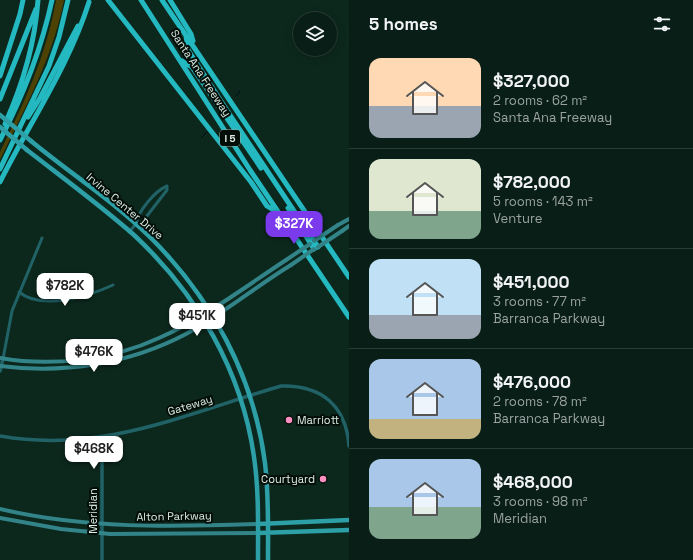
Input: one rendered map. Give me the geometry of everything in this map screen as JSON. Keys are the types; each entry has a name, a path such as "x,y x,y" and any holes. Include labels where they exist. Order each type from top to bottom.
{"highway":[{"path":"0,76 23,0"},
{"path":"0,99 25,39 38,0"},
{"path":"0,135 18,95 25,72 37,20 38,0"},
{"path":"0,140 21,101 32,73 52,0"},
{"path":"0,169 49,66 59,37 68,0"},
{"path":"108,0 251,182 267,206 280,214"},
{"name":"Santa Ana Freeway","path":"141,0 349,317"},
{"name":"Santa Ana Freeway","path":"162,0 186,33 349,277"},
{"path":"170,0 191,34 194,46"},
{"path":"23,122 40,98 90,1"},
{"path":"0,182 27,129 56,79 76,40 90,1"},
{"path":"186,33 188,50 281,196"},
{"path":"181,61 192,67 316,248"}],"main road":[{"name":"Irvine Center Drive","path":"0,115 136,224 171,259 210,310 233,351 250,396 265,462 268,560"},
{"name":"Irvine Center Drive","path":"0,127 129,232 173,277 202,315 226,360 241,399 254,457 258,492 258,560"},
{"path":"2,358 46,361 99,356 127,350 158,339 210,310 349,219"},
{"path":"0,368 48,369 102,364 160,347 214,317 349,226"},
{"name":"Alton Parkway","path":"0,509 48,519 102,524 149,526 258,524 349,520"},
{"name":"Alton Parkway","path":"0,518 61,530 102,533 349,530"}],"street":[{"path":"129,232 147,215 167,190 167,186 161,188 137,217 136,224"},
{"path":"0,368 12,311 42,238"},
{"path":"19,292 28,298 40,300 64,299 86,296 113,285"},
{"name":"Gateway","path":"0,436 43,440 102,438 137,431 281,386 301,387 314,391 329,400 343,417 347,427 349,446"},
{"name":"Meridian","path":"102,438 102,560"}],"shaded area":[{"path":"56,0 64,0 46,62 0,160 0,152 34,78 47,40"}],"waterway":[{"path":"236,96 240,91"},
{"path":"201,138 207,132"}],"place":[{"name":"Marriott","path":"289,420"},
{"name":"Courtyard","path":"323,479"}]}
